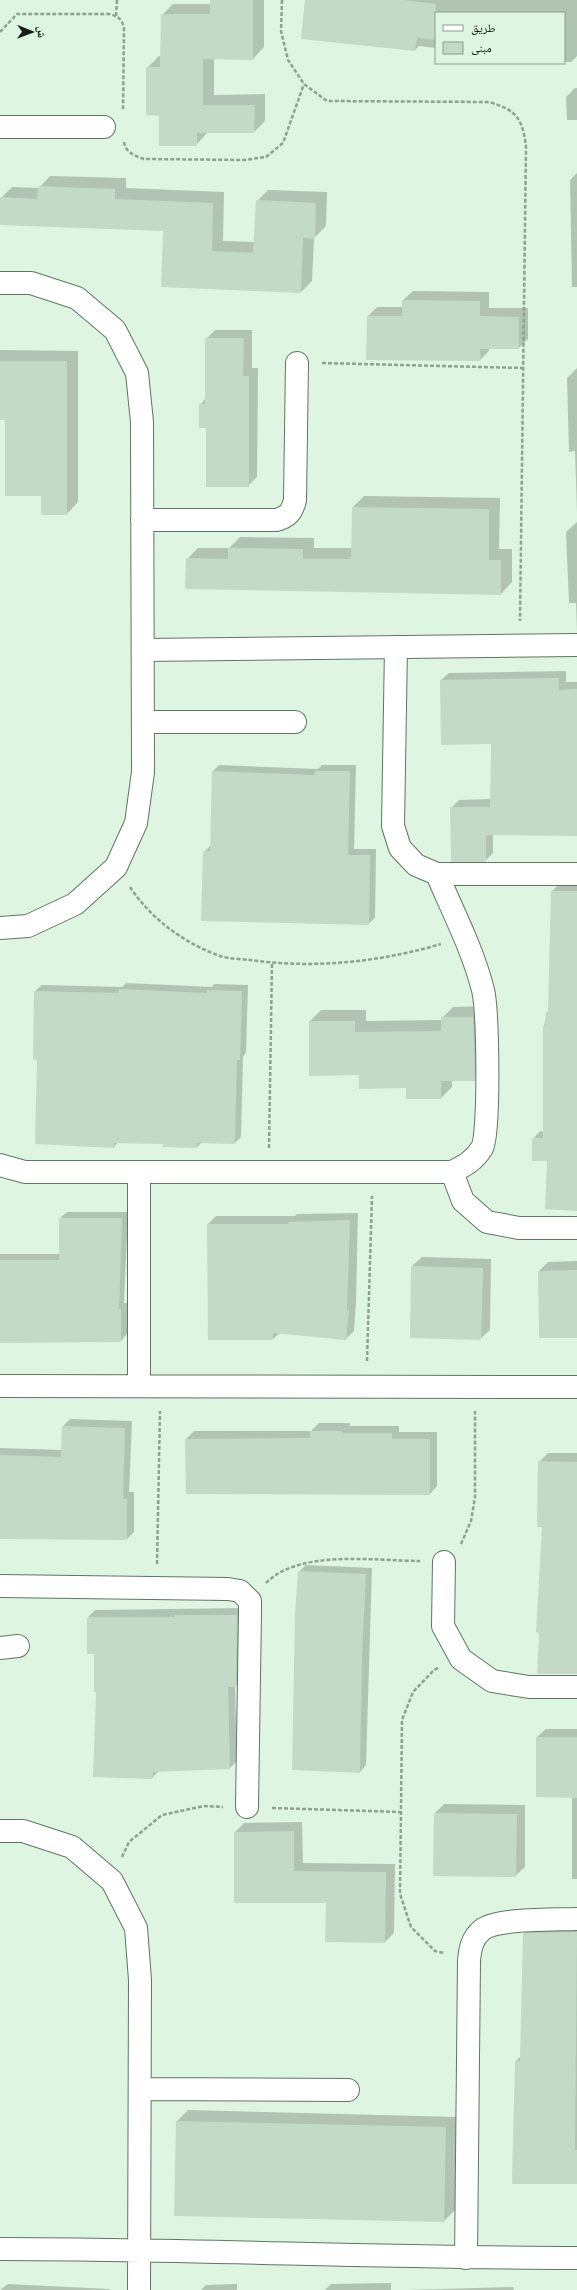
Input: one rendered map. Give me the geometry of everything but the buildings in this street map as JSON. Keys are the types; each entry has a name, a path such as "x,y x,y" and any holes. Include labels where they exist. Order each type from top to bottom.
{"street":[{"path":"0,127 114,123"},
{"path":"0,282 31,283 77,298 115,330 137,373 142,422 143,650 143,772 136,822 116,867 75,904 28,926 0,928"},
{"path":"142,520 276,520 286,517 293,510 295,500 297,363"},
{"path":"143,650 577,645"},
{"path":"396,647 393,826 400,848 416,865 437,874 577,874"},
{"path":"143,722 295,722"},
{"path":"0,1165 25,1172 452,1172 470,1163 482,1147 486,1127 487,1020 483,991 475,963 437,874"},
{"path":"139,1172 149,1386"},
{"path":"452,1172 463,1201 487,1222 519,1228 577,1228"},
{"path":"0,1386 577,1387"},
{"path":"444,1562 443,1626 461,1659 492,1681 529,1687 577,1688"},
{"path":"0,1586 228,1589 240,1591 250,1601 248,1807"},
{"path":"0,1831 23,1831 72,1847 112,1881 136,1928 140,1980 139,2290"},
{"path":"466,2258 469,1961 471,1943 482,1929 498,1923 577,1919"},
{"path":"140,2089 348,2090"},
{"path":"0,2249 139,2249 466,2258 577,2258"}],"path":[{"path":"116,16 117,0"},
{"path":"282,0 281,31 288,60 304,84 327,101 489,102 509,108 523,124 526,146 519,646"},
{"path":"0,32 17,14 109,14 116,16 122,21 124,28 114,123"},
{"path":"124,140 124,146 133,155 144,159 244,160 266,157 283,143 304,84"},
{"path":"297,363 523,368"},
{"path":"116,867 143,907 180,937 224,957 272,963 335,963 379,958 422,949 464,936"},
{"path":"269,1172 272,963"},
{"path":"366,1386 373,1172"},
{"path":"149,1386 157,1588"},
{"path":"250,1601 270,1579 296,1565 325,1560 444,1562 461,1544 472,1515 475,1497 475,1387"},
{"path":"461,1659 434,1670 413,1692 402,1720 400,1894 411,1927 435,1951 469,1961"}]}
